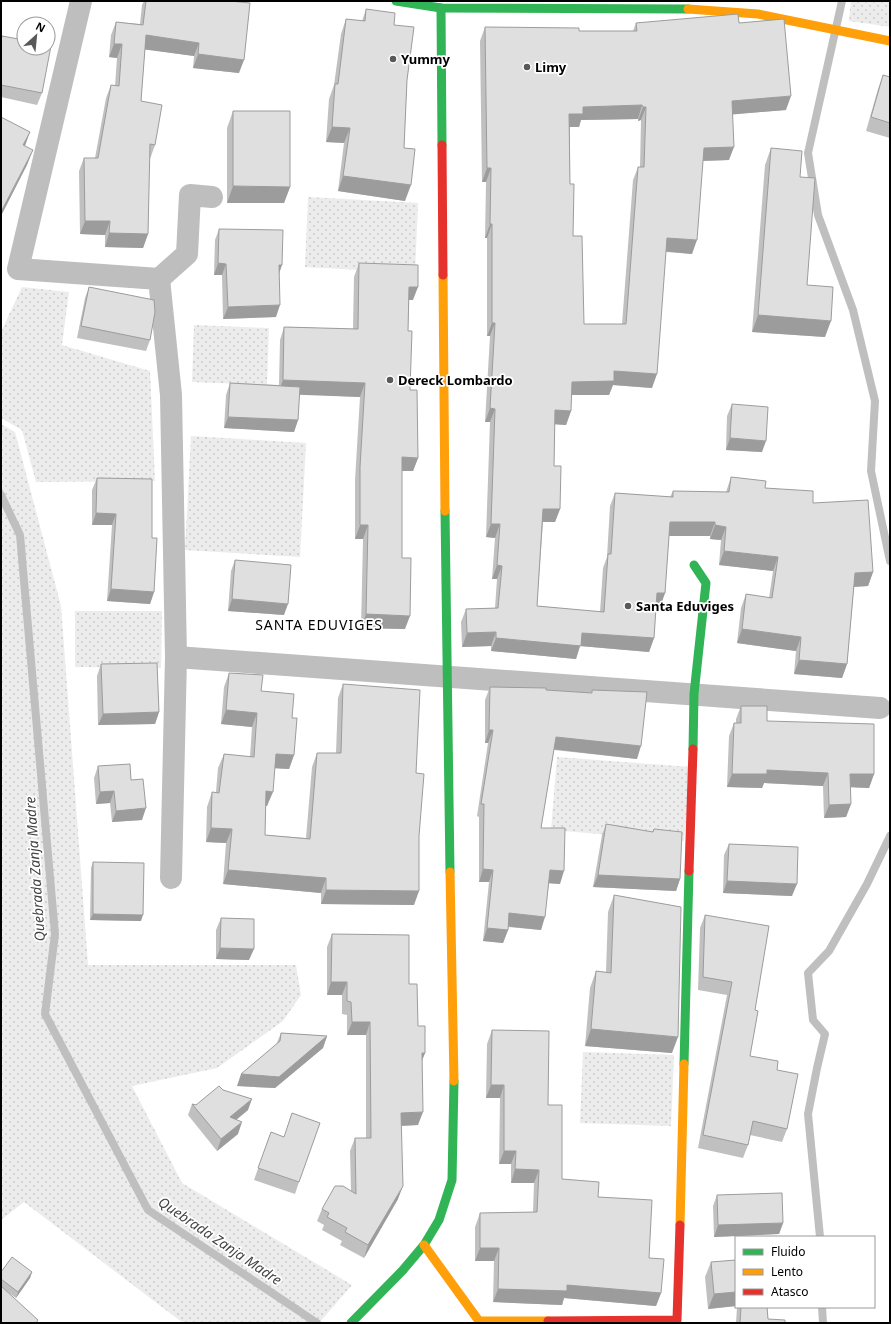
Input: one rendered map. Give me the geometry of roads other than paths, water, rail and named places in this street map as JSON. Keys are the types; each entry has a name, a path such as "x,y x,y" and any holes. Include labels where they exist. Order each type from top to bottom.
{"street":[{"path":"82,1 18,269 159,279 187,254 190,195 212,197"},
{"path":"396,1 441,8 673,4 758,14 890,40"},
{"path":"351,1323 403,1270 424,1245 439,1220 452,1180 454,1107 446,675 441,8"},
{"path":"159,279 171,395 176,656 171,878"},
{"path":"424,1245 479,1321 678,1320 694,694 706,583 694,565"},
{"path":"176,656 880,708"}],"waterway":[{"path":"842,1 808,153 818,215 853,310 875,401 871,471 890,561"},
{"name":"Quebrada Zanja Madre","path":"1,495 20,535 55,934 45,1014 148,1210 317,1323"},
{"path":"820,1236 808,1114 825,1034 813,1020 808,973 829,951 867,884 890,836"},
{"path":"822,1308 823,1323"}],"place":[{"name":"Yummy","path":"393,59"},
{"name":"Limy","path":"527,67"},
{"name":"Dereck Lombardo","path":"390,380"},
{"name":"Santa Eduviges","path":"628,606"}],"district":[{"name":"SANTA EDUVIGES","path":"319,625"}]}
